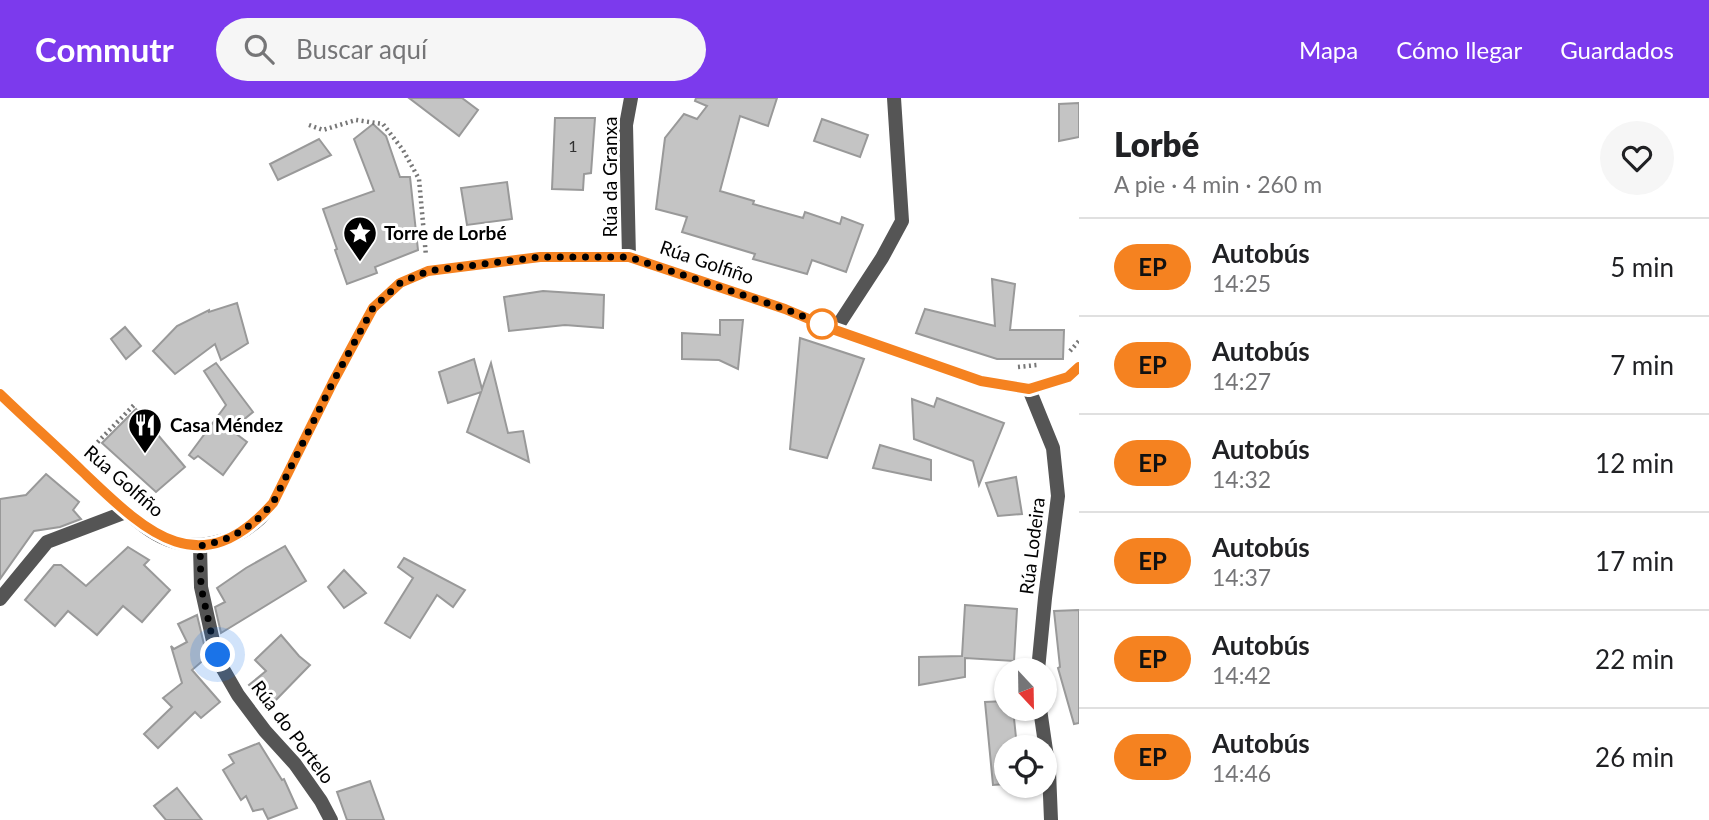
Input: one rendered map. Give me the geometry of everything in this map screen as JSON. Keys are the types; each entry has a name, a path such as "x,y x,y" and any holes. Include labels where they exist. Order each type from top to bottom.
{"main road":[{"name":"Rúa Golfiño","path":"0,394 126,513 153,533 179,543 200,546 222,541 239,533 273,503 373,308 400,283 428,271 540,257 629,257 785,309 835,330 981,381 1029,389 1068,377 1079,367"}],"street":[{"name":"Rúa da Granxa","path":"629,257 626,125 631,98"},
{"path":"835,330 882,258 902,221 894,98"},
{"name":"Rúa Lodeira","path":"1029,389 1053,448 1058,496 1039,658"},
{"path":"0,599 47,542 126,513"},
{"name":"Rúa do Portelo","path":"200,546 201,587 213,641 223,669 238,695 295,764 331,820"},
{"path":"1042,721 1049,771 1051,820"}],"path":[{"path":"309,125 323,130 355,120 383,124 403,150 419,179 428,271"},
{"path":"1063,359 1079,341"},
{"path":"1014,367 1043,364"},
{"path":"76,465 136,404"}],"building":[{"path":"409,98 462,98 478,110 459,136"},
{"path":"696,98 777,98 768,126 740,116 720,191 754,201 753,204 803,218 805,212 840,224 842,217 863,225 846,272 812,260 807,274 753,259 755,254 682,232 687,217 656,209 665,138 684,114 697,119 707,106 695,101"},
{"path":"1079,103 1079,137 1059,141 1059,104"},
{"path":"555,118 595,118 591,173 584,174 583,190 552,189"},
{"path":"822,119 868,135 860,157 814,141"},
{"path":"373,124 386,136 400,177 410,177 418,250 375,267 377,273 347,284 323,209 374,191 354,139"},
{"path":"319,139 331,155 278,180 270,164"},
{"path":"507,182 512,219 467,225 461,188"},
{"path":"992,279 1015,284 1010,330 1064,330 1063,359 997,359 916,333 925,309 995,326"},
{"path":"543,291 604,295 603,328 565,325 509,331 504,297"},
{"path":"237,303 248,343 221,360 215,344 175,374 153,351 177,326 209,310"},
{"path":"720,320 743,320 738,369 719,360 682,359 682,333 720,335"},
{"path":"125,327 141,346 126,359 111,339"},
{"path":"800,338 864,359 827,458 790,449"},
{"path":"474,359 482,389 491,363 508,433 523,431 529,462 467,432 481,392 448,403 439,372"},
{"path":"216,363 253,412 231,430 247,442 223,475 198,456 194,459 189,455 226,405 204,371"},
{"path":"937,398 1004,423 979,485 973,461 914,439 912,399 934,407"},
{"name":"Casa Méndez","path":"136,409 185,467 156,492 102,443"},
{"path":"880,445 931,460 931,480 873,468"},
{"path":"46,474 79,502 73,510 81,519 60,527 34,531 0,579 0,499 26,495"},
{"path":"1016,477 1022,514 998,516 986,483"},
{"path":"285,546 306,581 221,633 215,607 225,602 217,588"},
{"path":"128,547 149,560 144,565 170,590 142,622 123,606 97,635 68,611 55,626 25,600 54,565 61,565 86,586"},
{"path":"404,558 465,590 453,607 437,595 410,638 385,623 413,578 398,567"},
{"path":"344,570 366,593 344,608 328,587"},
{"path":"965,605 1017,609 1014,658 965,658 965,677 919,685 919,657 962,656"},
{"path":"1079,610 1079,723 1074,724 1058,668 1054,611"},
{"path":"197,615 207,657 192,670 220,702 201,718 195,712 158,748 144,734 172,707 163,698 182,683 171,646 174,649 187,642 178,624"},
{"path":"281,635 310,665 271,705 267,698 262,701 249,685 266,671 255,660"},
{"path":"985,702 994,702 994,721 1014,721 1016,735 994,735 994,785 993,785"},
{"path":"259,743 282,780 284,779 297,808 268,819 263,809 253,811 246,796 241,800 223,770 234,763 229,755"},
{"path":"370,781 384,820 347,820 337,792"},
{"path":"177,788 202,820 166,820 154,806"}],"bus line":[{"name":"EP","path":"0,394 126,513 153,533 179,543 200,546 222,541 239,533 273,503 373,308 400,283 428,271 540,257 629,257 785,309 835,330 981,381 1029,389 1068,377 1079,367"}],"place":[{"name":"Torre de Lorbé","path":"360,263"},
{"name":"Casa Méndez","path":"145,455"}],"route":[{"path":"218,655 201,587 200,546 222,541 239,533 273,503 373,308 400,283 428,271 540,257 629,257 822,324"}]}
